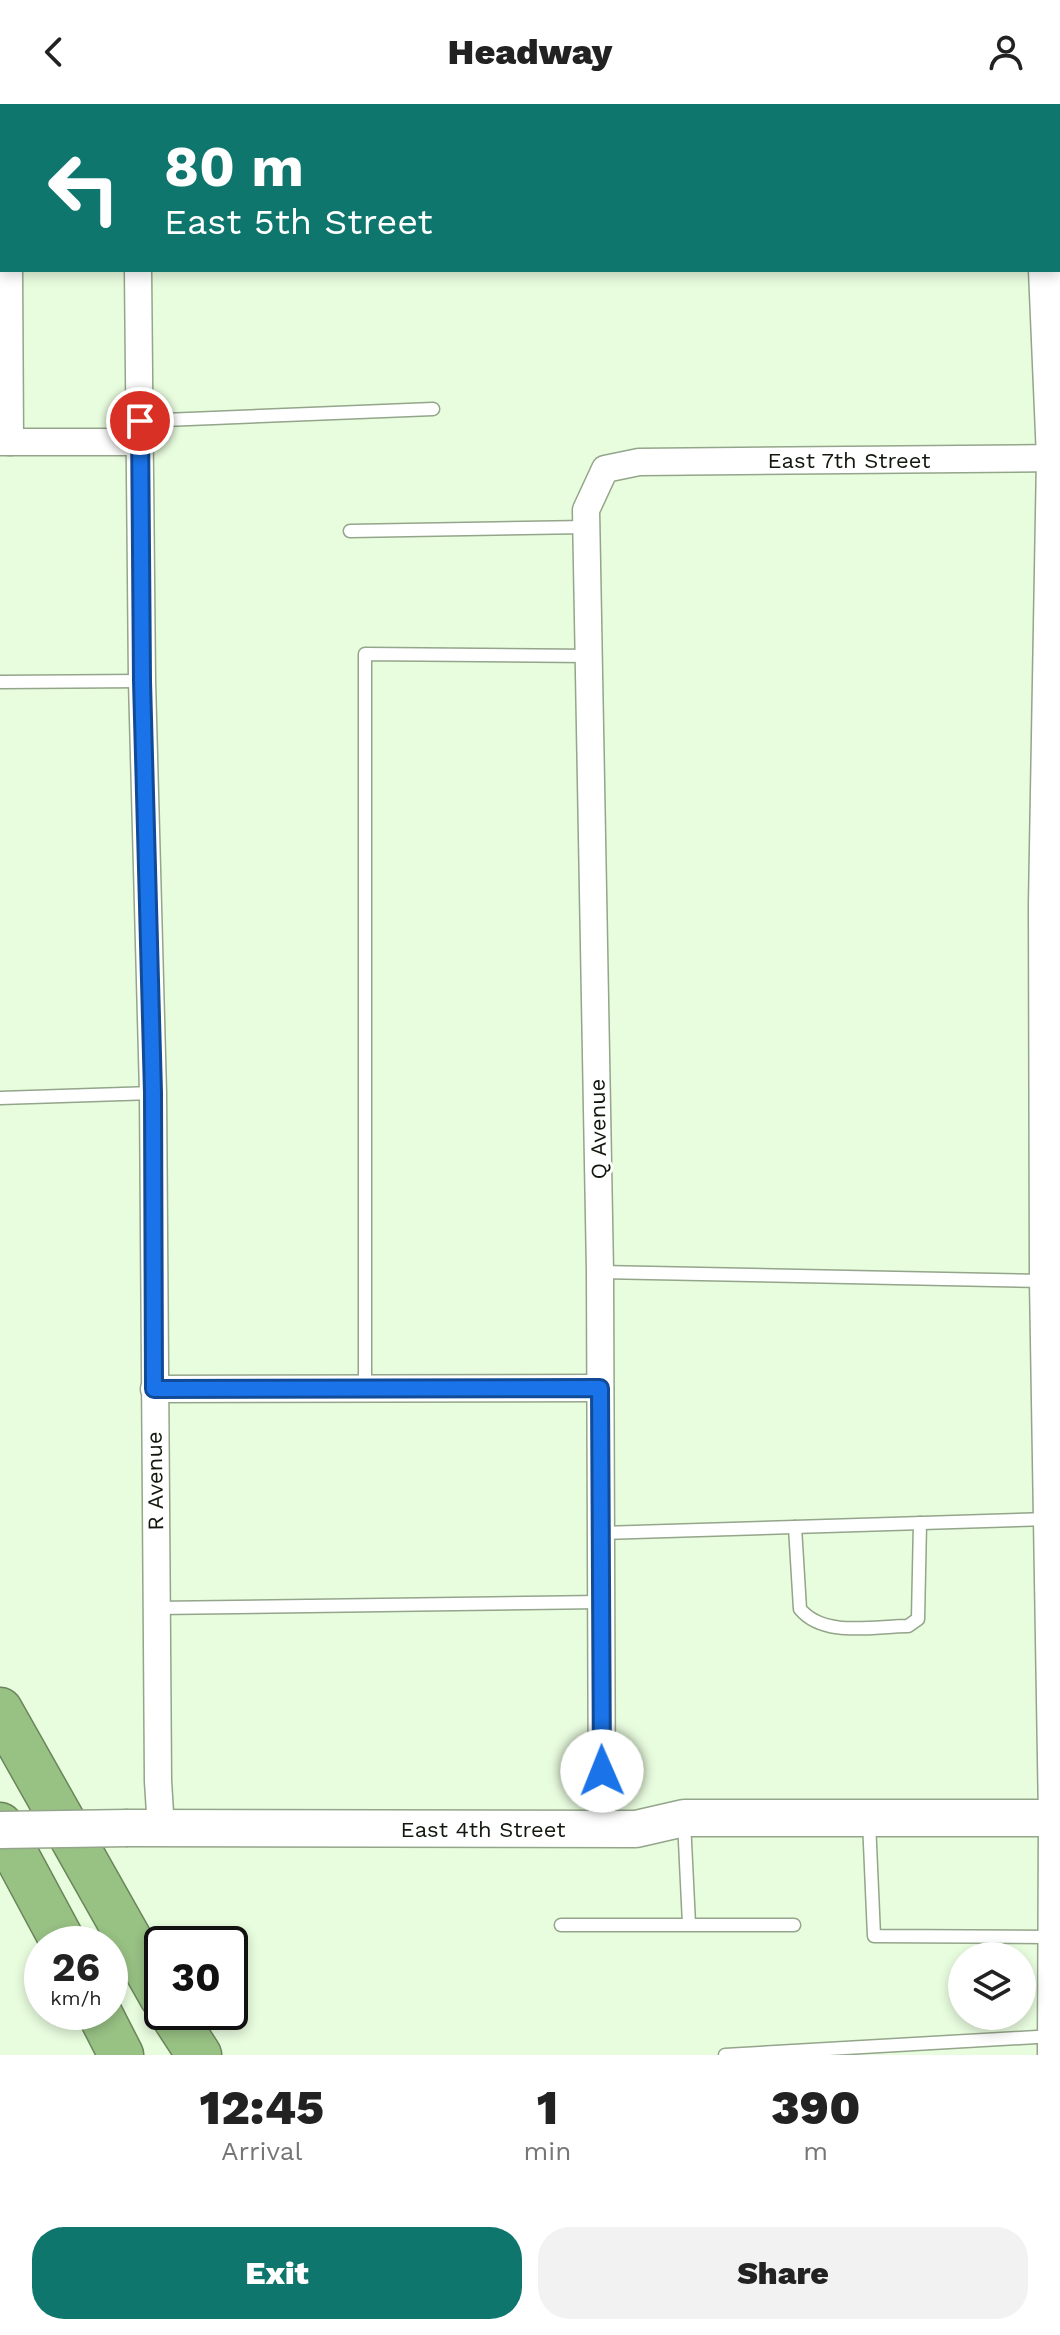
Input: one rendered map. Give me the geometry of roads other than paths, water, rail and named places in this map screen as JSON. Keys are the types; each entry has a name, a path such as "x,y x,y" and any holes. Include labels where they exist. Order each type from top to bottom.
{"highway":[{"path":"0,1710 144,1965"},
{"path":"0,1828 54,1926"},
{"path":"108,2030 121,2055"},
{"path":"183,2030 199,2055"}],"street":[{"path":"9,272 5,442 141,431"},
{"name":"R Avenue","path":"138,272 142,681 153,1093 156,1608 144,1828"},
{"path":"1047,272 1057,458 1048,1281 1054,1331 1052,1519 1058,1689 1056,2045"},
{"name":"East 7th Street","path":"639,462 1057,458"},
{"name":"Q Avenue","path":"602,1829 600,1272 586,510 605,469 639,462"},
{"path":"154,1389 600,1388"},
{"name":"East 4th Street","path":"0,1828 636,1829 684,1818 1059,1818"}],"lane":[{"path":"141,431 433,409"},
{"path":"350,531 586,527"},
{"path":"365,1388 365,654 589,656"},
{"path":"0,682 142,681"},
{"path":"0,1098 153,1093"},
{"path":"600,1272 1048,1281"},
{"path":"602,1533 1052,1519"},
{"path":"795,1527 800,1609 809,1620 828,1627 908,1626 918,1619 920,1523"},
{"path":"156,1608 600,1602"},
{"path":"684,1818 689,1924"},
{"path":"869,1818 874,1936 1057,1937"},
{"path":"561,1925 794,1925"},
{"path":"725,2055 1056,2045"}]}
